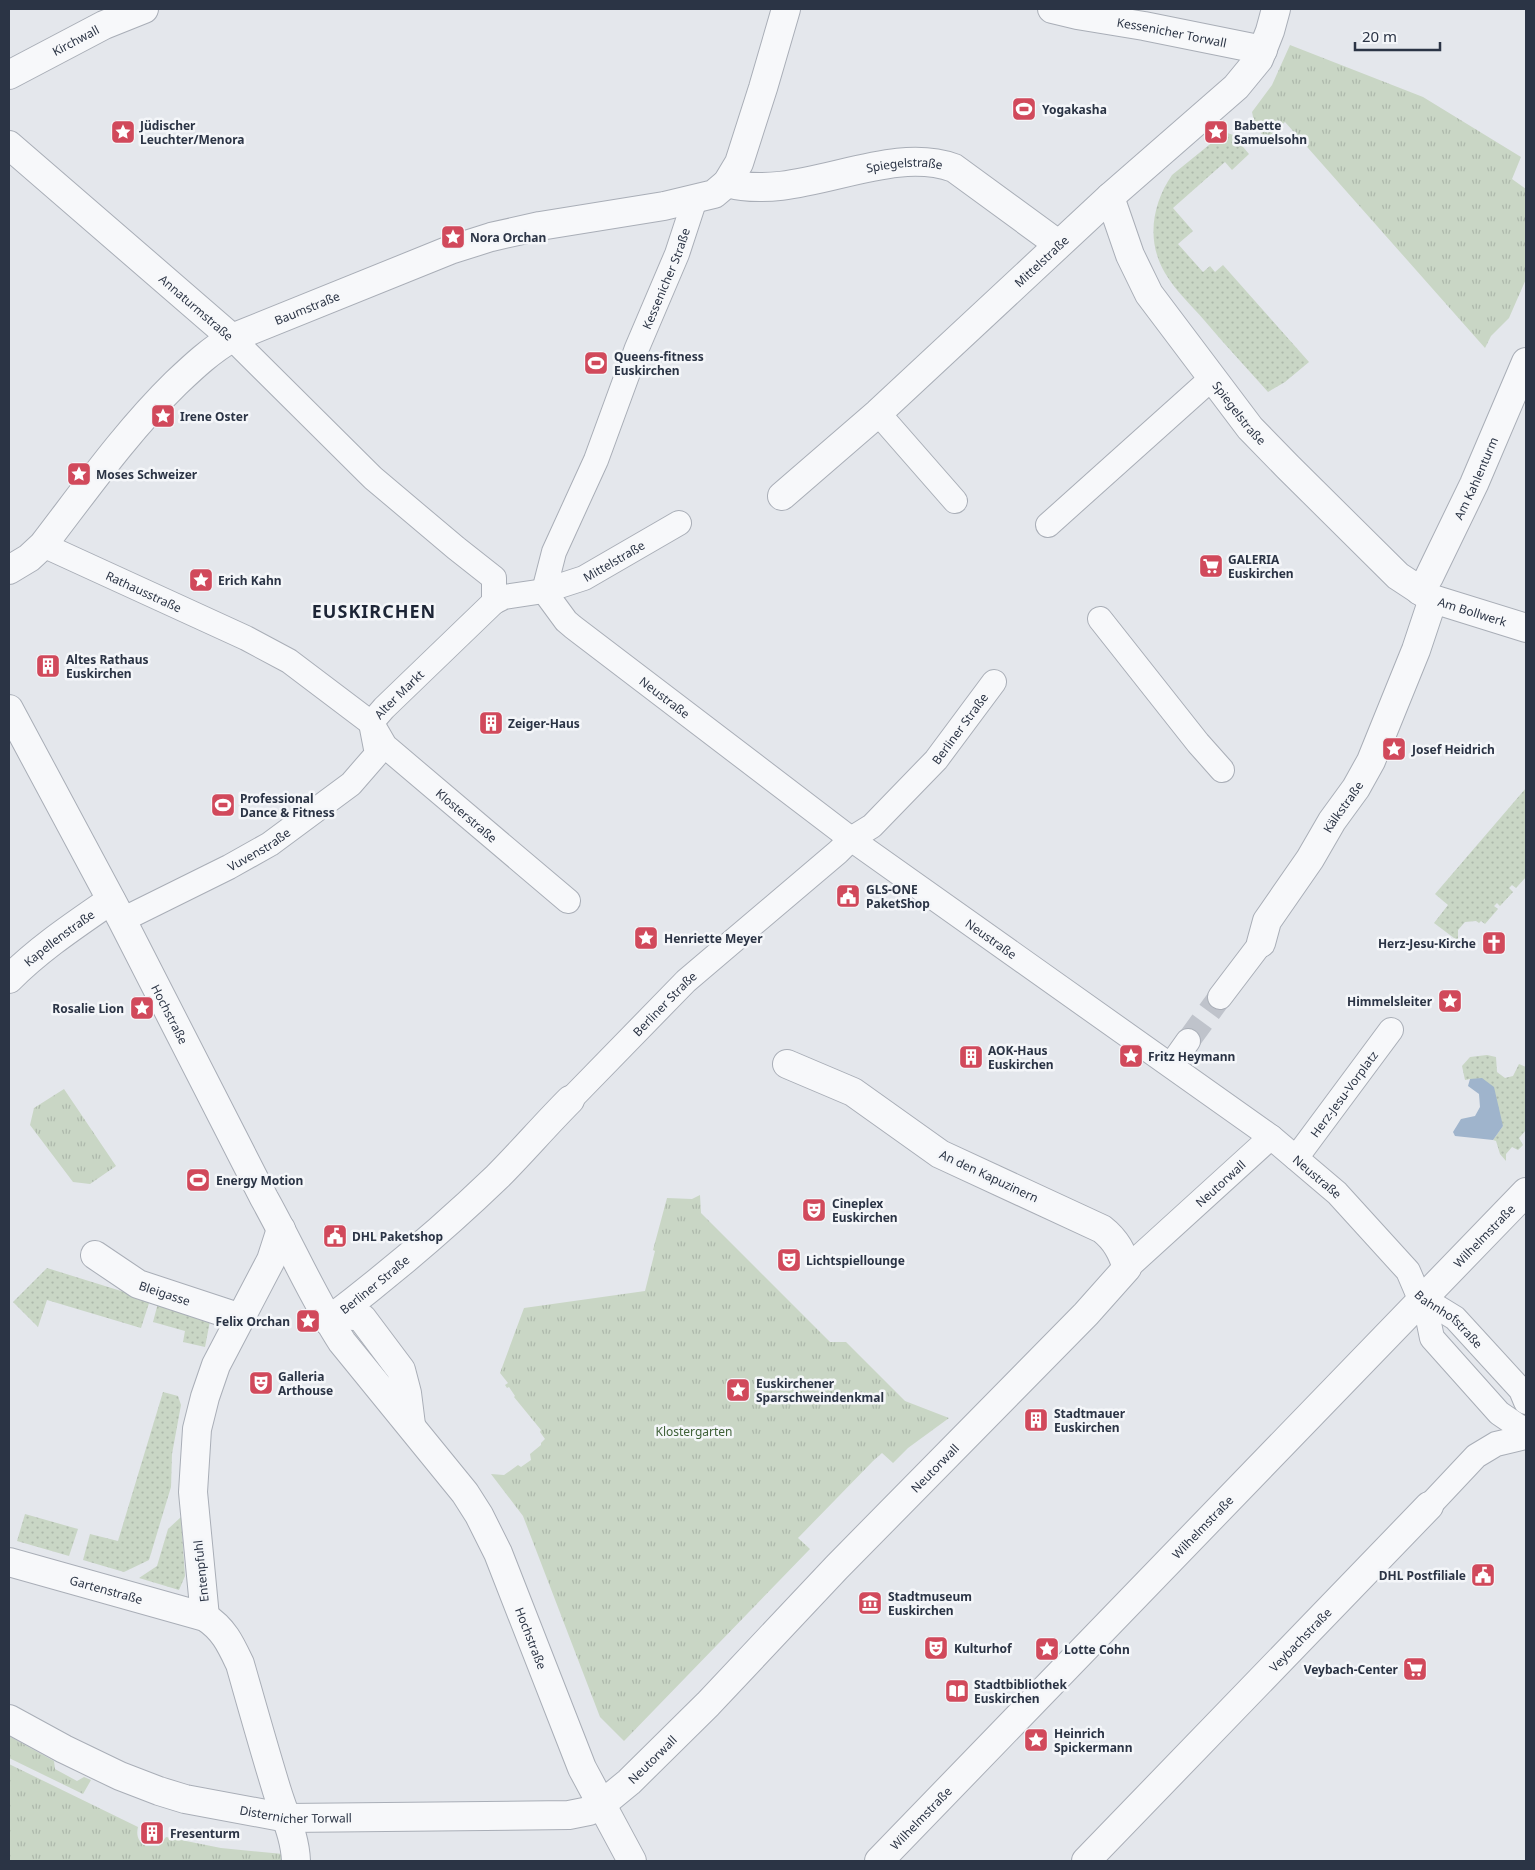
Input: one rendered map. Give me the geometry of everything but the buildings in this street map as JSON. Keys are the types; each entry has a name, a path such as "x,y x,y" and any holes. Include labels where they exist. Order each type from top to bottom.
{"street":[{"name":"Kirchwall","path":"9,74 104,25 144,9"},
{"path":"695,199 714,194 733,175 741,158 786,9"},
{"name":"Kessenicher Torwall","path":"1052,9 1263,50"},
{"name":"Mittelstraße","path":"782,496 878,413 1058,244 1247,76 1263,50 1276,9"},
{"name":"Annaturmstraße","path":"9,145 232,338 373,478 494,578 494,602"},
{"name":"Spiegelstraße","path":"727,183 744,188 788,185 904,163 939,163 954,168 1058,244"},
{"name":"Spiegelstraße","path":"1110,197 1130,255 1149,294 1250,428 1382,562 1398,576 1427,595"},
{"name":"Baumstraße","path":"9,570 29,558 44,545 138,423 202,358 214,348 232,338 450,250 491,237 540,226 695,199"},
{"name":"Kessenicher Straße","path":"544,591 554,552 596,460 637,348 677,254 695,199"},
{"name":"Am Kahlenturm","path":"1427,595 1429,577 1474,484 1526,362"},
{"path":"1048,525 1212,378"},
{"path":"878,413 955,501"},
{"name":"Mittelstraße","path":"544,591 584,578 679,523"},
{"name":"Rathausstraße","path":"44,545 246,638"},
{"name":"Alter Markt","path":"246,638 288,661 371,723 384,708 494,602 504,597 544,591"},
{"name":"Neustraße","path":"544,591 572,627 851,839 1271,1137 1337,1193 1374,1232 1408,1271 1418,1292 1424,1299"},
{"name":"Am Bollwerk","path":"1427,595 1526,628"},
{"name":"Kälkstraße","path":"1220,997 1261,943 1267,921 1310,859 1332,821 1356,788 1371,761 1416,650 1427,595"},
{"path":"1100,619 1203,749 1222,770"},
{"name":"Berliner Straße","path":"328,1321 389,1275 504,1170 686,980 851,839 872,826 936,760 994,682"},
{"name":"Hochstraße","path":"9,709 116,910 328,1321 345,1315 356,1315 362,1318 401,1370 407,1393 411,1425 465,1493 483,1522 498,1554 582,1768 632,1861"},
{"name":"Klosterstraße","path":"371,723 385,746 568,901"},
{"name":"Vuvenstraße","path":"116,910 229,867 270,844 351,784 376,754 371,723"},
{"name":"Kapellenstraße","path":"9,979 41,949 116,910"},
{"name":"Herz-Jesu-Vorplatz","path":"1296,1158 1391,1030"},
{"path":"1171,1065 1188,1041"},
{"name":"An den Kapuzinern","path":"786,1064 853,1092 940,1154 1102,1229 1113,1238 1128,1268"},
{"name":"Neutorwall","path":"601,1805 629,1782 708,1704 844,1560 1081,1319 1128,1268 1271,1137"},
{"name":"Wilhelmstraße","path":"879,1861 1526,1192"},
{"name":"Entenpfuhl","path":"281,1229 271,1260 226,1342 205,1397 198,1429 193,1492 205,1617 217,1625 231,1645 240,1664 277,1792 287,1818 296,1853 296,1861"},
{"name":"Bleigasse","path":"95,1255 138,1284 245,1310"},
{"name":"Entenpfuhl","path":"245,1310 267,1288 277,1283 295,1283 312,1293"},
{"name":"Bahnhofstraße","path":"1424,1299 1455,1318 1521,1390 1526,1402"},
{"name":"Bahnhofstraße","path":"1424,1299 1432,1338 1500,1413 1518,1426 1526,1429"},
{"name":"Veybachstraße","path":"1086,1861 1482,1452 1496,1444 1526,1437"},
{"name":"Gartenstraße","path":"9,1562 205,1617"},
{"name":"Disternicher Torwall","path":"9,1718 80,1757 120,1776 159,1791 185,1799 287,1818 569,1815 589,1812 601,1805"}],"green space":[{"path":"1290,45 1423,97 1521,157 1512,179 1526,189 1526,279 1509,318 1491,336 1485,348 1285,122 1266,139 1255,126 1252,112 1272,85"},
{"path":"1225,132 1233,135 1249,154 1232,170 1225,162 1173,208 1193,231 1178,244 1203,272 1210,266 1215,272 1223,265 1309,362 1285,382 1268,392 1173,285 1159,261 1155,248 1154,223 1156,210 1165,186 1172,175"},
{"path":"1526,788 1526,877 1516,888 1512,885 1509,888 1513,892 1500,906 1497,903 1494,906 1498,909 1485,924 1481,921 1479,923 1476,921 1465,922 1458,930 1458,941 1434,923 1448,905 1435,894"},
{"path":"1487,1055 1496,1057 1497,1072 1505,1078 1513,1076 1519,1064 1526,1067 1526,1130 1519,1138 1523,1145 1518,1150 1512,1147 1506,1154 1506,1161 1500,1154 1496,1141 1493,1140 1503,1126 1470,1079 1465,1080 1462,1066 1470,1057"},
{"path":"64,1089 116,1166 90,1184 73,1182 30,1125 34,1108"},
{"name":"Klostergarten","path":"700,1195 701,1213 830,1342 846,1342 905,1401 949,1418 908,1448 893,1463 882,1453 873,1461 798,1538 810,1549 624,1741 600,1717 523,1516 491,1474 504,1475 518,1465 521,1467 531,1460 530,1454 545,1439 540,1432 541,1430 514,1397 509,1387 507,1388 505,1385 508,1383 500,1373 524,1308 645,1291 655,1251 653,1250 667,1198 692,1199"},
{"path":"47,1268 150,1300 141,1328 47,1300 38,1327 13,1302"},
{"path":"158,1303 210,1321 205,1347 183,1342 185,1331 153,1322"},
{"path":"163,1392 178,1396 181,1405 172,1454 171,1487 149,1560 124,1572 83,1560 90,1534 118,1541"},
{"path":"25,1514 78,1529 69,1556 17,1541"},
{"path":"181,1517 185,1576 179,1590 139,1578 157,1566 168,1529"},
{"path":"9,1736 54,1761 55,1769 77,1781 84,1777 91,1780 83,1794 9,1758"},
{"path":"9,1764 138,1827 138,1838 146,1846 159,1846 166,1837 221,1848 283,1854 283,1861 9,1861"}],"water":[{"path":"1482,1078 1494,1087 1503,1126 1493,1140 1455,1136 1453,1132 1461,1119 1475,1116 1480,1107 1479,1094 1468,1086 1470,1079"}],"tunnel":[{"path":"1188,1041 1220,997"}],"place":[{"name":"Yogakasha","path":"1024,109"},
{"name":"Jüdischer Leuchter/Menora","path":"123,132"},
{"name":"Babette Samuelsohn","path":"1216,132"},
{"name":"Nora Orchan","path":"453,237"},
{"name":"Queens-fitness Euskirchen","path":"596,363"},
{"name":"Irene Oster","path":"163,416"},
{"name":"Moses Schweizer","path":"79,474"},
{"name":"GALERIA Euskirchen","path":"1211,566"},
{"name":"Erich Kahn","path":"201,580"},
{"name":"Altes Rathaus Euskirchen","path":"48,666"},
{"name":"Zeiger-Haus","path":"491,723"},
{"name":"Josef Heidrich","path":"1394,749"},
{"name":"Professional Dance & Fitness","path":"223,805"},
{"name":"GLS-ONE PaketShop","path":"848,896"},
{"name":"Henriette Meyer","path":"646,938"},
{"name":"Herz-Jesu-Kirche","path":"1494,943"},
{"name":"Himmelsleiter","path":"1450,1001"},
{"name":"Rosalie Lion","path":"142,1008"},
{"name":"Fritz Heymann","path":"1131,1056"},
{"name":"AOK-Haus Euskirchen","path":"971,1057"},
{"name":"Energy Motion","path":"198,1180"},
{"name":"Cineplex Euskirchen","path":"814,1210"},
{"name":"DHL Paketshop","path":"335,1236"},
{"name":"Lichtspiellounge","path":"789,1260"},
{"name":"Felix Orchan","path":"308,1321"},
{"name":"Galleria Arthouse","path":"261,1383"},
{"name":"Euskirchener Sparschweindenkmal","path":"738,1390"},
{"name":"Stadtmauer Euskirchen","path":"1036,1420"},
{"name":"DHL Postfiliale","path":"1483,1575"},
{"name":"Stadtmuseum Euskirchen","path":"870,1603"},
{"name":"Kulturhof","path":"936,1648"},
{"name":"Lotte Cohn","path":"1047,1649"},
{"name":"Veybach-Center","path":"1415,1669"},
{"name":"Stadtbibliothek Euskirchen","path":"957,1691"},
{"name":"Heinrich Spickermann","path":"1036,1740"},
{"name":"Fresenturm","path":"152,1833"}],"district":[{"name":"EUSKIRCHEN","path":"374,611"}]}
